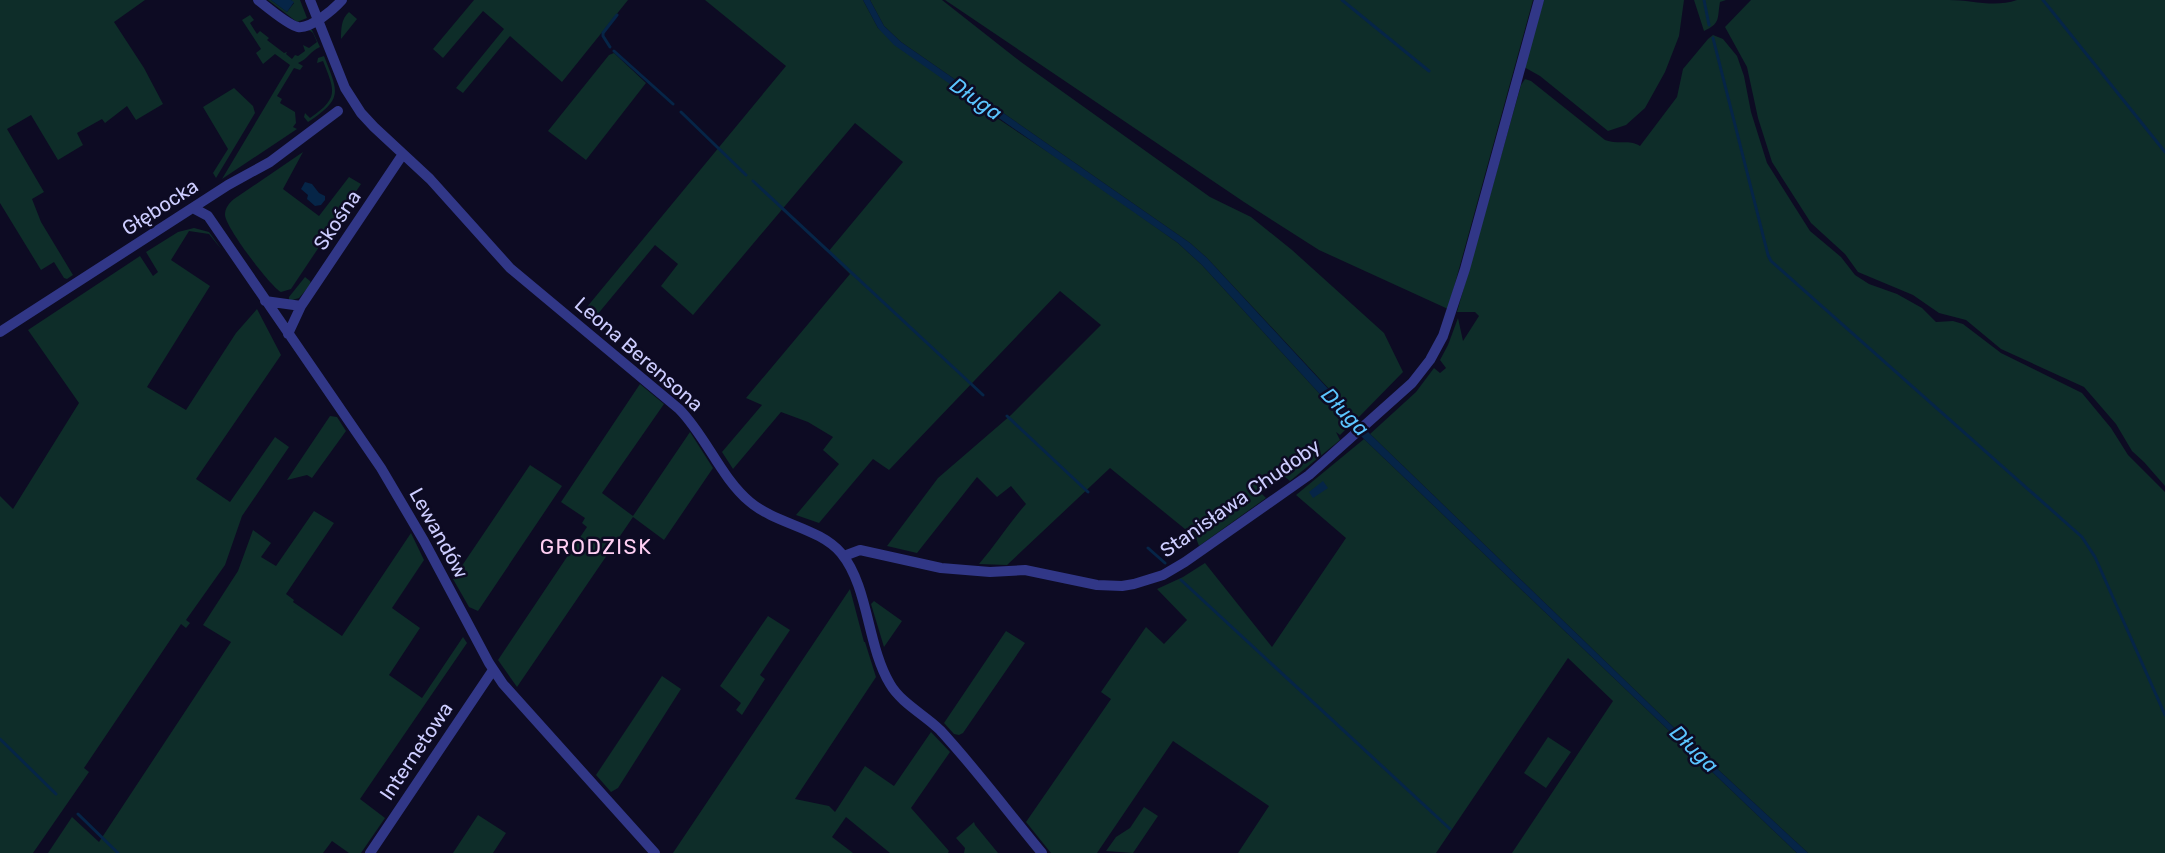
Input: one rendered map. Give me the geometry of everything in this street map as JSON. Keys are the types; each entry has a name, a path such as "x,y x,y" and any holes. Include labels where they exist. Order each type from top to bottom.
{"street":[{"path":"258,0 298,27 318,20 331,12 342,0"},
{"name":"Leona Berensona","path":"310,0 345,87 361,113 430,179 510,268 685,415 729,478 750,502 777,518 828,541 844,556 853,575 882,668 892,688 938,728 1042,853"},
{"name":"Stanisława Chudoby","path":"844,556 860,550 909,562 959,570 990,572 1025,570 1111,586 1144,582 1163,575 1201,551 1309,475 1419,375 1437,350 1450,319 1539,0"},
{"path":"345,87 338,111 361,113"},
{"name":"Głębocka","path":"0,332 216,193 270,162 338,111"},
{"name":"Skośna","path":"288,334 301,306 403,154"},
{"path":"208,216 216,193"},
{"name":"Lewandów","path":"193,208 208,216 386,475 493,670 524,710 655,853"},
{"path":"265,301 301,306"},
{"name":"Internetowa","path":"370,853 493,670"}],"green space":[{"path":"0,0 145,0 114,22 144,68 163,104 136,120 127,106 105,123 102,119 77,133 83,145 58,160 31,115 7,129 44,192 32,199 41,222 73,275 67,279 54,262 41,270 0,203"},
{"path":"268,0 287,12 294,3 291,0 300,0 307,18 297,22"},
{"path":"474,0 628,0 562,82 510,36 463,93 456,88 504,29 483,11 443,58 433,49"},
{"path":"705,0 863,0 878,28 985,110 1084,176 1178,243 1202,265 1329,404 1351,424 1340,435 1336,432 1340,440 1290,481 1285,477 1261,493 1266,498 1199,546 1196,538 1110,468 1007,565 979,564 1026,504 1011,486 997,497 977,477 917,553 887,546 938,478 1011,415 1101,325 1060,291 889,470 873,459 819,523 796,515 839,464 823,450 833,437 808,422 781,412 733,469 722,452 762,405 746,398 850,274 828,252 903,162 855,123 693,315 661,286 678,264 655,245 592,321 582,313 786,66"},
{"path":"870,0 942,0 1021,62 1210,197 1251,217 1292,250 1384,333 1403,372 1357,419 1207,258 1190,243 901,42 884,26"},
{"path":"945,0 1533,0 1448,309 1319,250"},
{"path":"1544,0 1684,0 1679,36 1665,72 1645,108 1626,125 1608,131 1540,76 1524,67"},
{"path":"1694,0 1726,0 1720,2 1716,23 1704,31"},
{"path":"1751,0 1949,0 1991,4 2017,0 2165,0 2165,486 2132,451 2116,424 2084,387 2001,349 1966,320 1939,313 1913,295 1858,272 1845,254 1811,223 1772,162 1758,118 1747,67 1725,27"},
{"path":"349,12 357,19 341,39 343,21"},
{"path":"250,15 254,20 250,23 257,34 260,31 269,38 267,40 284,53 287,52 286,54 292,59 295,55 298,56 305,51 303,45 309,48 317,42 309,30 312,30 320,47 298,63 303,66 300,70 294,68 277,96 282,99 280,103 295,112 296,123 293,127 297,129 222,179 290,65 275,54 263,64 256,53 261,49 242,20"},
{"path":"1713,35 1723,39 1737,56 1767,163 1810,231 1841,257 1855,275 1869,284 1897,294 1922,308 1936,322 1953,321 1963,324 2001,353 2082,393 2111,428 2128,455 2165,492 2165,853 1808,853 1697,750 1370,434 1416,392 1434,368 1440,373 1446,368 1440,360 1458,318 1463,341 1479,316 1475,312 1457,312 1521,85 1525,79 1531,81 1605,140 1640,146 1677,97 1683,69"},
{"path":"614,53 646,83 586,160 548,131 609,55"},
{"path":"324,56 335,86 335,94 328,107 308,122 304,117 305,113 310,118 326,105 332,93 323,61 317,63 318,58"},
{"path":"234,88 253,106 255,113 216,178 213,173 228,149 203,107"},
{"path":"303,152 283,189 319,216 349,177 361,184 291,289 281,292 275,288 249,256 227,222 225,212 234,199"},
{"path":"194,228 209,232 222,250 209,234 189,231 171,260 210,286 147,387 186,410 236,333 257,309 281,355 196,479 230,502 275,437 289,447 242,516 225,565 186,620 190,623 186,628 181,624 84,768 89,772 33,853 0,853 0,496 13,509 79,403 28,330 140,256 153,276 158,272 146,252 178,232"},
{"path":"305,277 311,284 299,298 289,301 289,297"},
{"path":"640,384 664,404 602,493 633,516 690,432 713,468 664,540 633,517 517,687 498,660 587,527 582,523 585,518 561,502"},
{"path":"330,416 337,417 346,431 312,478 307,475 287,480"},
{"path":"1364,439 1797,853 1512,853 1613,701 1568,658 1436,853 1238,853 1269,806 1173,741 1097,853 1051,853 1026,822 1111,699 1101,692 1146,627 1164,644 1187,620 1157,589 1183,577 1205,563 1272,647 1346,538 1296,495"},
{"path":"530,465 562,486 478,611 469,607 453,579"},
{"path":"314,511 334,523 286,594 294,600 293,602 342,636 411,533 424,560 392,608 420,628 389,675 422,698 463,637 467,643 360,799 385,818 361,853 349,853 332,841 323,853 48,853 72,817 99,842 231,642 203,625 238,571 253,530 271,543 261,557 276,566"},
{"path":"850,589 876,677 795,799 829,806 835,812 865,766 894,786 931,732 950,752 911,808 949,851 948,853 890,853 846,817 832,837 853,853 673,853"},
{"path":"874,601 902,621 884,647 871,604"},
{"path":"768,616 790,630 760,675 765,679 742,715 736,710 741,703 720,686"},
{"path":"1006,631 1025,643 963,733 954,734 944,723"},
{"path":"662,676 681,689 618,788 611,792 596,775"},
{"path":"1548,737 1571,752 1546,788 1524,773"},
{"path":"1144,807 1158,816 1133,853 1106,851 1116,837 1130,828"},
{"path":"478,815 506,833 493,853 453,853"},
{"path":"974,822 998,853 964,853 965,848 956,838"}],"water":[{"path":"271,0 291,0 294,2 287,12"},
{"name":"Długa","path":"863,0 870,0 884,26 901,42 1190,243 1207,258 1370,434 1697,750 1808,853 1797,853 1364,439 1202,265 1178,243 894,45 878,28"},
{"path":"305,182 312,184 319,193 325,196 321,205 315,206 307,199 308,195 301,189"},
{"path":"1323,481 1328,488 1313,498 1309,492"}],"waterway":[{"path":"1342,0 1429,71"},
{"path":"1704,0 1709,25"},
{"path":"2043,0 2165,152"},
{"path":"610,47 603,33 617,15"},
{"path":"1713,38 1771,261 2082,537 2095,557 2165,715"},
{"path":"614,51 673,104"},
{"path":"681,112 746,175"},
{"path":"753,181 983,395"},
{"path":"1007,416 1088,492"},
{"path":"1148,548 1165,563"},
{"path":"1181,580 1450,829"},
{"path":"0,739 56,794"},
{"path":"78,814 118,853"}],"district":[{"name":"GRODZISK","path":"596,547"}]}
